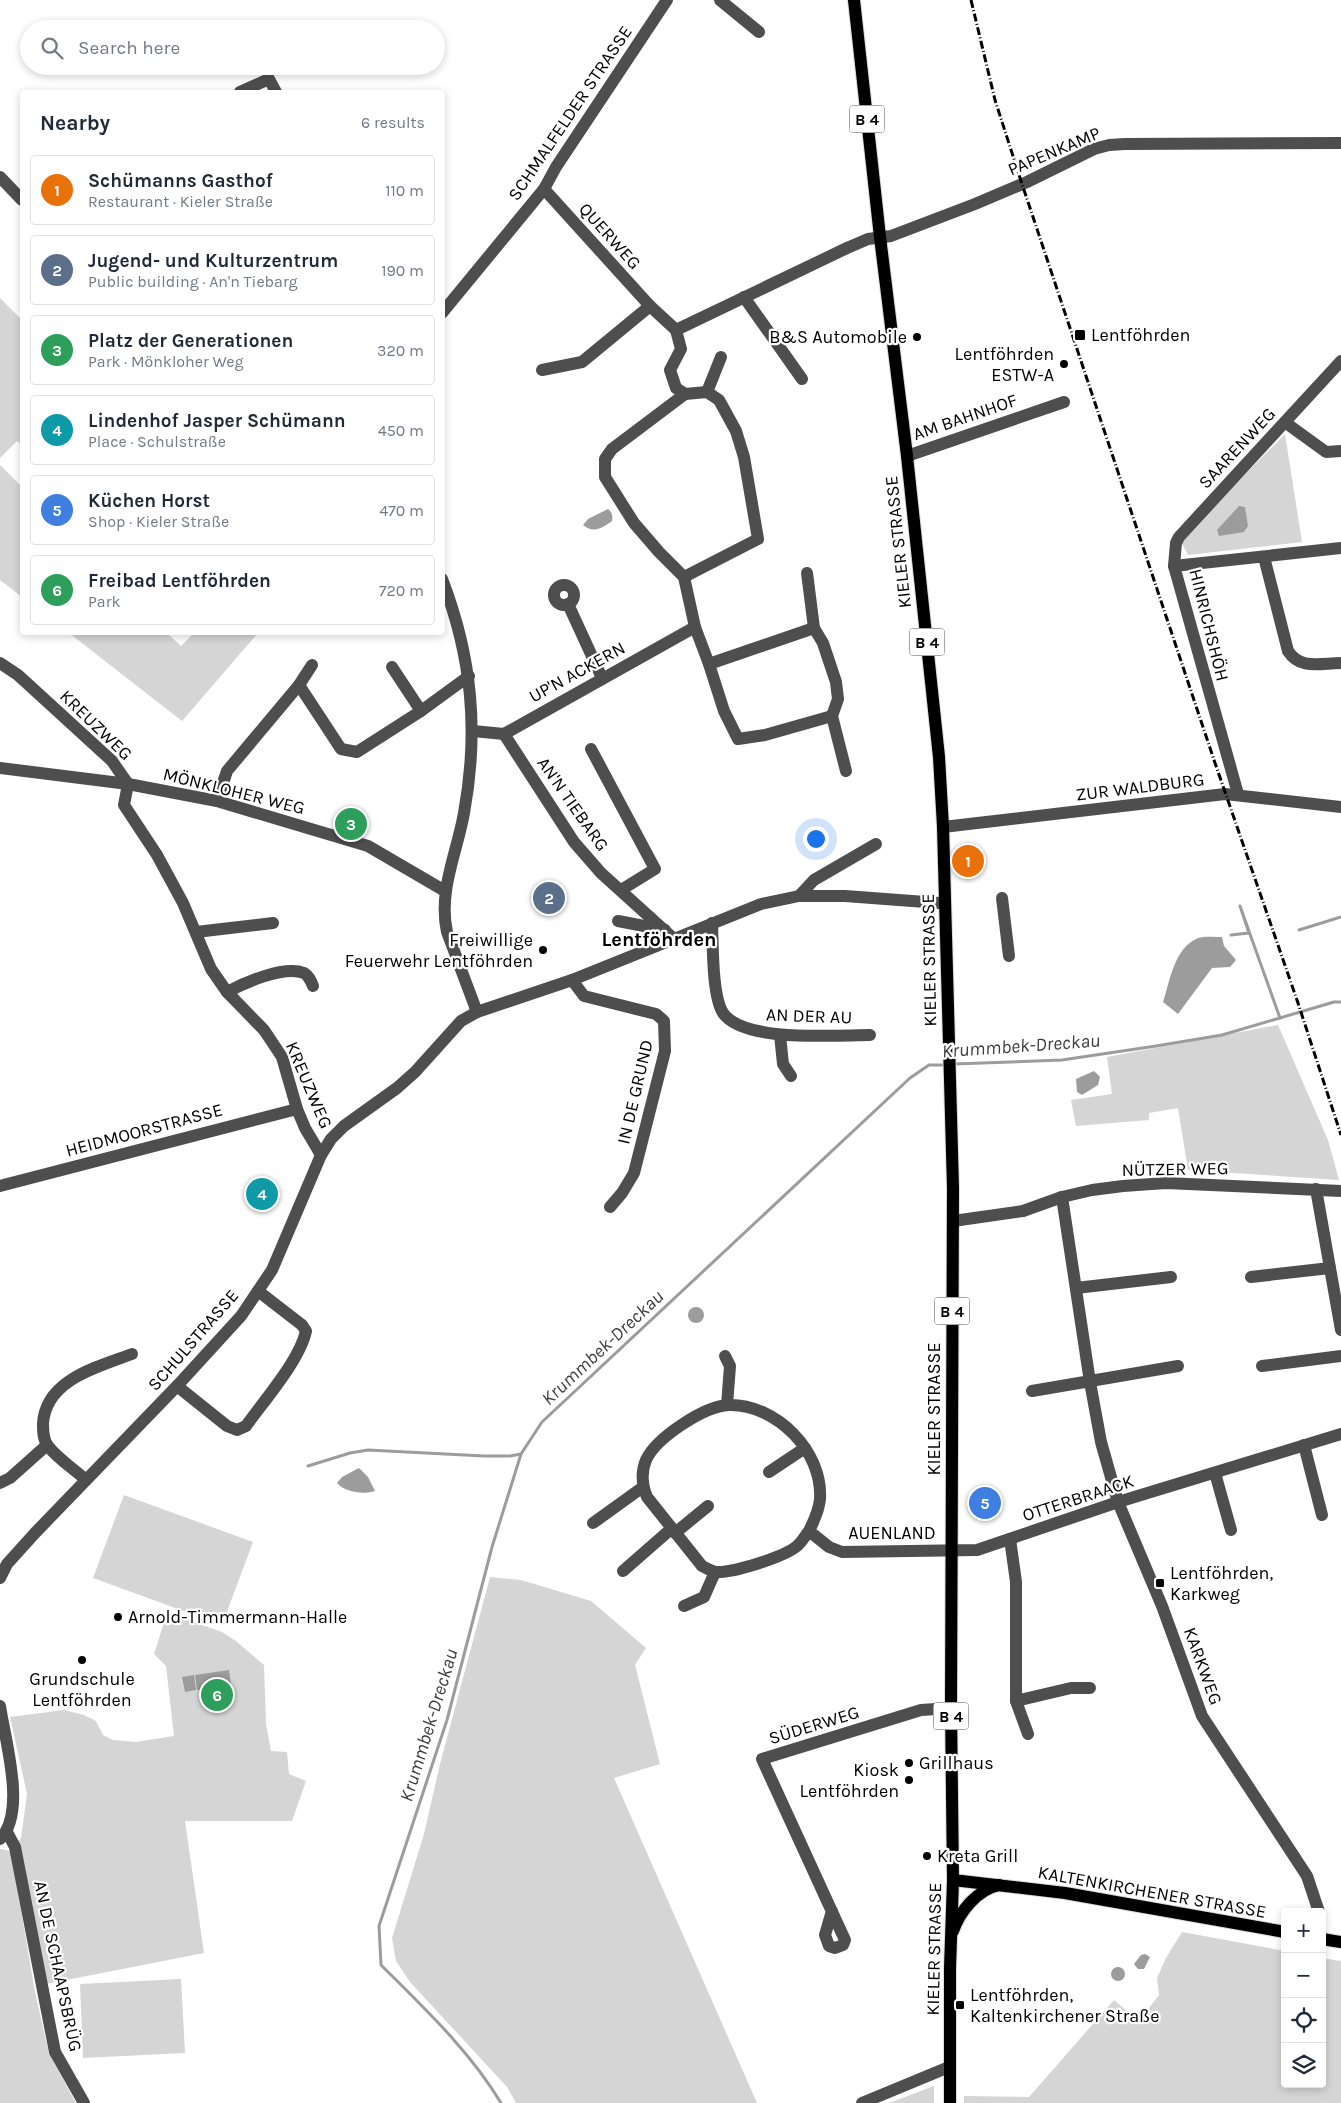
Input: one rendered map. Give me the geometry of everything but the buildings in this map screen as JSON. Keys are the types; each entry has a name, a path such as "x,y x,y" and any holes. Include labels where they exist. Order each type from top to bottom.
{"main road":[{"name":"KIELER STRASSE","path":"854,0 880,237 907,456 939,757 943,828 953,1221 951,1551 953,1880 950,2103"},
{"name":"KALTENKIRCHENER STRASSE","path":"953,1880 1065,1893 1281,1931"},
{"path":"951,1938 956,1922 973,1900 990,1887 999,1885"},
{"path":"1326,1939 1341,1942"}],"street":[{"name":"SCHMALFELDER STRASSE","path":"445,309 544,189 556,167 667,0"},
{"path":"720,0 759,32"},
{"path":"245,90 269,80 275,90"},
{"name":"PAPENKAMP","path":"880,237 891,236 975,204 1027,182 1094,149 1109,145 1341,143"},
{"path":"0,177 20,198"},
{"name":"QUERWEG","path":"544,189 650,306 676,330"},
{"path":"684,394 676,388 670,370 681,348 676,330 846,248 868,239 880,237"},
{"path":"744,297 802,379"},
{"path":"542,370 582,362 650,306"},
{"path":"707,392 721,357"},
{"name":"SAARENWEG","path":"1174,566 1176,543 1179,537 1232,478 1286,423 1341,361"},
{"path":"684,577 758,539 744,457 736,431 719,400 707,392 684,394 612,449 605,460 605,477 634,523 684,577 695,627 724,711 738,739 766,735 832,716"},
{"name":"AM BAHNHOF","path":"907,456 1064,402"},
{"path":"1286,423 1326,452 1341,451"},
{"name":"HINRICHSHÖH","path":"1238,794 1174,566 1341,548"},
{"path":"1264,557 1288,650 1294,660 1304,664 1341,663"},
{"path":"807,572 814,628 823,643 836,682 838,699 832,716 846,771"},
{"path":"446,597 469,676 473,731 470,776 464,815 446,891 444,918 447,932 477,1012"},
{"path":"568,604 602,678"},
{"name":"UP'N ACKERN","path":"504,734 695,627"},
{"path":"709,664 814,628"},
{"name":"KREUZWEG","path":"0,664 18,675 112,760 128,784 124,805 157,855 184,902 211,969 227,992 264,1030 282,1057 297,1108 305,1128 321,1155"},
{"path":"217,801 227,771 299,686 312,665"},
{"path":"392,667 421,711"},
{"path":"299,686 342,749 357,752 421,711 469,676"},
{"path":"473,731 504,734"},
{"name":"AN'N TIEBARG","path":"504,734 574,842 601,873 674,939"},
{"name":"AN'N TIEBARG","path":"591,748 655,869 621,890"},
{"name":"MÖNKLOHER WEG","path":"0,768 128,784 217,801 368,846 446,891"},
{"name":"ZUR WALDBURG","path":"943,828 1226,794 1341,807"},
{"path":"799,896 814,880 876,844"},
{"name":"SCHULSTRASSE","path":"0,1578 16,1553 177,1386 241,1316 272,1270 321,1155 331,1139 344,1126 397,1088 415,1072 461,1021 477,1012 572,980 761,904 799,896 845,896 938,903 945,901"},
{"path":"1002,898 1009,956"},
{"path":"618,921 665,930"},
{"path":"196,932 273,923"},
{"name":"AN DER AU","path":"712,923 715,986 724,1013 736,1023 755,1031 780,1035 870,1035"},
{"path":"227,992 252,980 276,973 303,973 309,978 313,986"},
{"name":"IN DE GRUND","path":"572,980 584,996 656,1014 664,1021 665,1051 634,1173 622,1193 610,1207"},
{"path":"780,1035 783,1064 791,1076"},
{"name":"HEIDMOORSTRASSE","path":"0,1186 297,1108"},
{"name":"NÜTZER WEG","path":"953,1221 1023,1211 1062,1197 1092,1190 1166,1183 1341,1191"},
{"path":"1316,1190 1341,1330"},
{"name":"KARKWEG","path":"1062,1197 1101,1442 1118,1502 1162,1606 1202,1716 1307,1876 1318,1908"},
{"path":"1251,1277 1330,1268"},
{"path":"1076,1288 1171,1277"},
{"path":"177,1386 227,1426 237,1430 246,1426 290,1365 304,1341 306,1331 302,1325 258,1291"},
{"path":"86,1480 47,1446 43,1433 44,1417 50,1400 61,1387 76,1377 132,1354"},
{"path":"725,1356 730,1366 728,1405"},
{"path":"1262,1366 1341,1356"},
{"path":"1032,1391 1178,1366"},
{"path":"728,1405 742,1406 774,1419 792,1431 805,1448 818,1482 820,1499 816,1516 809,1531 798,1545 788,1553 735,1569 715,1572 702,1566 646,1497 643,1487 646,1460 654,1448 693,1416 707,1410 728,1405"},
{"name":"OTTERBRAACK","path":"951,1551 978,1550 1118,1502 1341,1434"},
{"path":"1304,1445 1322,1515"},
{"path":"0,1483 10,1478 47,1446"},
{"path":"769,1472 805,1448"},
{"path":"1215,1473 1231,1530"},
{"path":"593,1523 643,1487"},
{"path":"623,1571 708,1506"},
{"name":"AUENLAND","path":"809,1531 829,1547 842,1552 951,1551"},
{"path":"1010,1539 1016,1582 1016,1701 1028,1734"},
{"path":"684,1606 704,1597 715,1572"},
{"path":"1016,1701 1071,1688 1090,1688"},
{"path":"0,1706 15,1794 4,1835"},
{"name":"SÜDERWEG","path":"832,1911 762,1759 921,1710 951,1708"},
{"name":"AN DE SCHAAPSBRÜG","path":"4,1835 15,1848 55,2052 84,2103"},
{"path":"862,2103 949,2067"}],"shaded area":[{"path":"0,298 20,318 20,443 17,441 0,458"},
{"path":"1285,434 1302,542 1188,555 1180,540"},
{"path":"0,465 20,485 20,595 0,580"},
{"path":"1239,506 1245,507 1248,526 1244,532 1219,536 1217,530"},
{"path":"608,509 612,514 612,521 605,526 594,530 583,525 588,519"},
{"path":"72,635 169,635 181,646 192,635 256,635 182,721"},
{"path":"1222,937 1224,946 1236,960 1230,967 1212,968 1178,1014 1163,1002 1178,957 1183,949 1198,938"},
{"path":"1278,1025 1328,1140 1339,1180 1188,1170 1178,1108 1149,1113 1149,1120 1076,1126 1071,1100 1112,1094 1107,1057"},
{"path":"1094,1071 1100,1077 1098,1085 1082,1095 1077,1092 1076,1079"},
{"path":"696,1307 704,1315 696,1323 688,1315"},
{"path":"359,1468 368,1477 375,1491 365,1493 354,1492 345,1489 337,1483 342,1477"},
{"path":"124,1495 253,1542 222,1625 93,1578"},
{"path":"490,1577 521,1580 591,1601 646,1648 635,1665 660,1764 614,1778 757,2103 516,2103 507,2087 410,1982 396,1961 392,1938 424,1834 440,1764"},
{"path":"167,1613 222,1632 236,1641 264,1665 266,1724 271,1751 287,1752 289,1774 306,1781 292,1821 185,1821 204,1953 46,1984 16,1844 21,1838 27,1794 10,1717 64,1710 84,1715 96,1721 103,1735 113,1740 136,1742 174,1736 166,1666 154,1654"},
{"path":"229,1670 231,1685 197,1690 195,1675"},
{"path":"194,1675 196,1690 185,1692 182,1677"},
{"path":"0,1849 11,1851 35,1992 49,2054 76,2103 0,2103"},
{"path":"1182,1932 1281,1950 1281,2088 1326,2088 1326,1959 1341,1961 1341,2103 964,2103 964,2096 1029,2097 1114,2000 1139,2021 1159,1995 1157,1978 1166,1958"},
{"path":"1145,1954 1150,1957 1144,1969 1138,1969 1134,1964 1141,1955"},
{"path":"1115,1967 1121,1967 1125,1974 1121,1981 1115,1981 1111,1977 1111,1971"},
{"path":"181,1979 185,2053 83,2058 80,1984"},
{"path":"934,2086 934,2103 889,2103"}],"waterway":[{"path":"1231,935 1249,933 1240,906 1280,1018"},
{"path":"1299,930 1341,917"},
{"name":"Krummbek-Dreckau","path":"954,1064 1062,1060 1156,1046 1222,1035 1334,1002 1341,1002"},
{"name":"Krummbek-Dreckau","path":"501,2103 461,2048 381,1965 379,1926 447,1720 492,1547 521,1454 542,1422 910,1078 929,1065 947,1065"},
{"path":"308,1466 350,1453 368,1450 484,1456 521,1454"}],"railway":[{"path":"971,0 995,100 1022,184 1341,1135"}],"place":[{"name":"Lentföhrden","path":"1080,335"},
{"name":"B&S Automobile","path":"917,337"},
{"name":"Lentföhrden ESTW-A","path":"1064,364"},
{"name":"Platz der Generationen","path":"351,824"},
{"name":"Schümanns Gasthof","path":"968,861"},
{"name":"Jugend- und Kulturzentrum","path":"549,898"},
{"name":"Freiwillige Feuerwehr Lentföhrden","path":"543,950"},
{"name":"Lindenhof Jasper Schümann","path":"262,1194"},
{"name":"Küchen Horst","path":"985,1503"},
{"name":"Lentföhrden, Karkweg","path":"1160,1583"},
{"name":"Arnold-Timmermann-Halle","path":"118,1617"},
{"name":"Grundschule Lentföhrden","path":"82,1660"},
{"name":"Freibad Lentföhrden","path":"217,1695"},
{"name":"Grillhaus","path":"909,1763"},
{"name":"Kiosk Lentföhrden","path":"909,1780"},
{"name":"Kreta Grill","path":"927,1856"},
{"name":"Lentföhrden, Kaltenkirchener Straße","path":"960,2005"}],"district":[{"name":"Lentföhrden","path":"659,939"}]}
